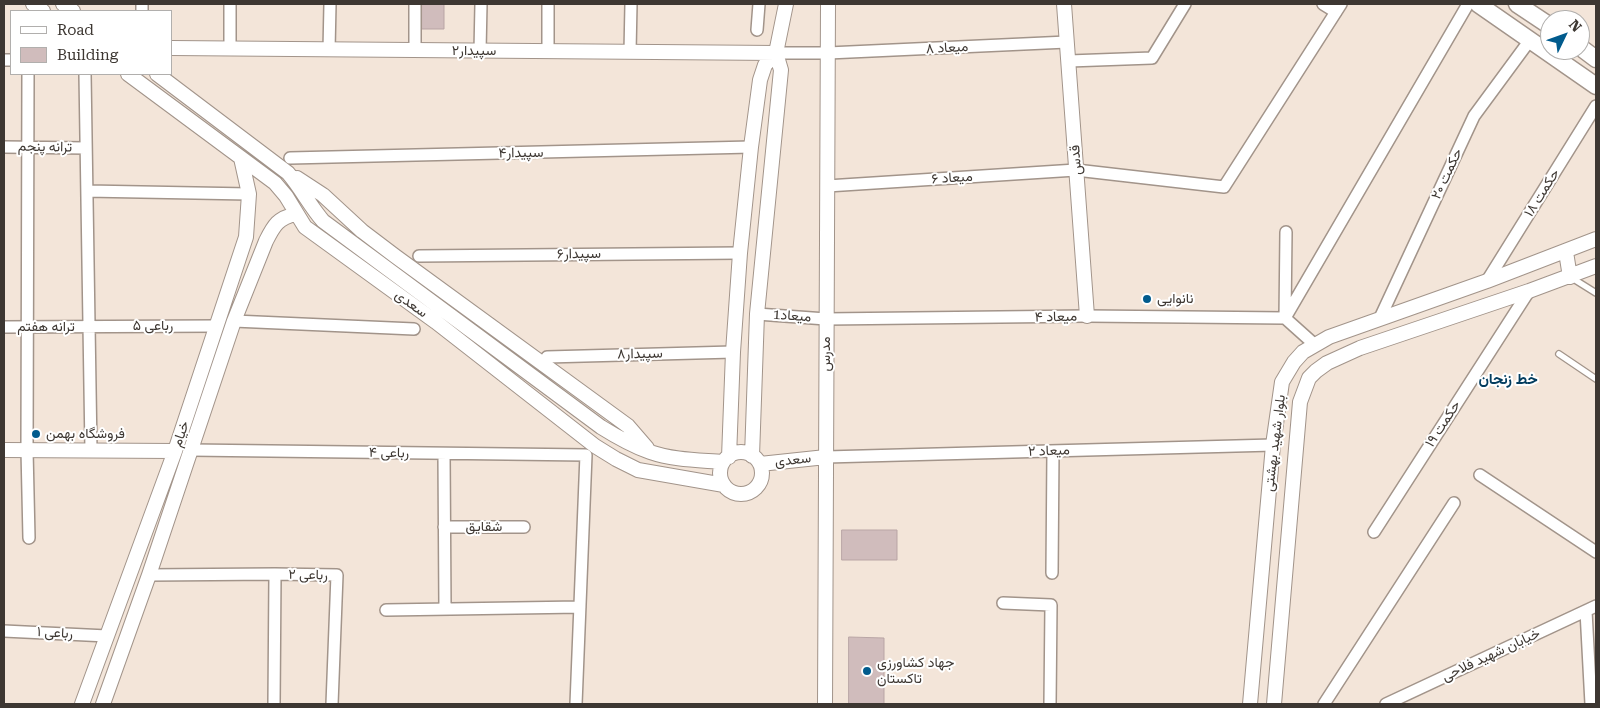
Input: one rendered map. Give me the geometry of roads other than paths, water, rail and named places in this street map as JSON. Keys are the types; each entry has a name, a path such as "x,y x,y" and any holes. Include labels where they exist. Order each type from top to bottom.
{"main road":[{"path":"1478,4 1596,86"},
{"path":"1517,4 1540,19"}],"street":[{"path":"230,4 230,49"},
{"path":"329,50 330,4"},
{"path":"415,4 415,50"},
{"path":"480,51 481,4"},
{"path":"548,4 548,52"},
{"path":"630,52 631,4"},
{"path":"757,30 759,4"},
{"path":"756,460 742,452 731,455 726,460 720,473 724,485 733,493 746,494 757,488 762,476 756,460 757,314 781,70 776,53 786,4"},
{"name":"مدرس","path":"825,704 828,4"},
{"name":"قدس","path":"1064,4 1087,316"},
{"path":"1069,61 1152,58 1184,4"},
{"path":"1323,4 1338,8"},
{"path":"1285,318 1468,4"},
{"name":"میعاد ۶","path":"827,186 1076,170 1224,187 1338,8"},
{"name":"حکمت ۲۰","path":"1380,318 1474,116 1530,40"},
{"name":"میعاد ۸","path":"776,53 828,53 1067,42"},
{"name":"سپیدار۲","path":"172,48 776,53"},
{"path":"726,460 740,253 751,148 760,80 765,65 776,53"},
{"path":"28,75 27,450 29,538"},
{"path":"85,75 91,450"},
{"name":"سعدی","path":"129,75 275,183 286,196 305,228 436,322 595,446 638,470 724,485"},
{"name":"سعدی","path":"159,75 288,173 322,194 362,231 628,426 651,452"},
{"name":"حکمت ۱۸","path":"1487,281 1596,106"},
{"name":"ترانه پنجم","path":"4,146 86,148"},
{"name":"سپیدار۴","path":"290,158 751,148"},
{"name":"خیام","path":"82,704 175,451 246,240 249,194 241,158"},
{"name":"سعدی","path":"288,173 300,187 312,209 323,221 602,427 622,440 651,452 676,458 726,460"},
{"path":"87,191 249,194"},
{"name":"خیام","path":"103,704 149,575 234,321 273,228 278,221 286,216 296,214"},
{"path":"248,219 259,226 273,228"},
{"path":"1286,232 1285,318 1314,344"},
{"name":"بلوار شهید بهشتی","path":"1250,704 1273,445 1282,382 1294,362 1314,344 1329,337 1487,281 1596,239"},
{"path":"246,240 255,240 263,248"},
{"path":"1566,252 1570,277"},
{"name":"سپیدار۶","path":"419,256 740,253"},
{"name":"بلوار شهید بهشتی","path":"1274,704 1300,402 1309,378 1327,363 1360,348 1570,277 1596,266"},
{"name":"حکمت ۱۹","path":"1374,532 1529,291"},
{"name":"میعاد1","path":"757,314 826,319"},
{"name":"میعاد ۴","path":"826,319 1087,316 1285,318"},
{"path":"234,321 414,329"},
{"name":"ترانه هفتم","path":"4,327 89,326"},
{"name":"رباعی ۵","path":"89,326 217,326"},
{"name":"سپیدار۸","path":"547,357 733,352"},
{"name":"میعاد ۲","path":"826,457 1273,445"},
{"path":"4,450 175,451"},
{"name":"رباعی ۴","path":"191,450 586,455 580,607"},
{"path":"1052,573 1053,451"},
{"path":"444,454 445,609"},
{"name":"سعدی","path":"756,460 826,457"},
{"path":"1480,475 1596,552"},
{"path":"1324,704 1454,502"},
{"name":"شقایق","path":"444,527 524,527"},
{"path":"274,704 275,574"},
{"name":"رباعی ۲","path":"149,575 337,575 332,704"},
{"path":"1002,603 1051,605 1050,704"},
{"path":"386,610 580,607 576,704"},
{"path":"1591,608 1591,704"},
{"name":"خیابان شهید فلاحی","path":"1386,704 1591,608"},
{"name":"رباعی ۱","path":"4,631 107,636"},
{"path":"93,672 113,677"}],"lane":[{"path":"1570,277 1596,294"},
{"path":"1559,354 1596,379"}],"place":[{"name":"نانوایی","path":"1147,299"},
{"name":"فروشگاه بهمن","path":"36,434"},
{"name":"جهاد کشاورزی تاکستان","path":"867,671"}],"district":[{"name":"خط زنجان","path":"1508,380"}]}
